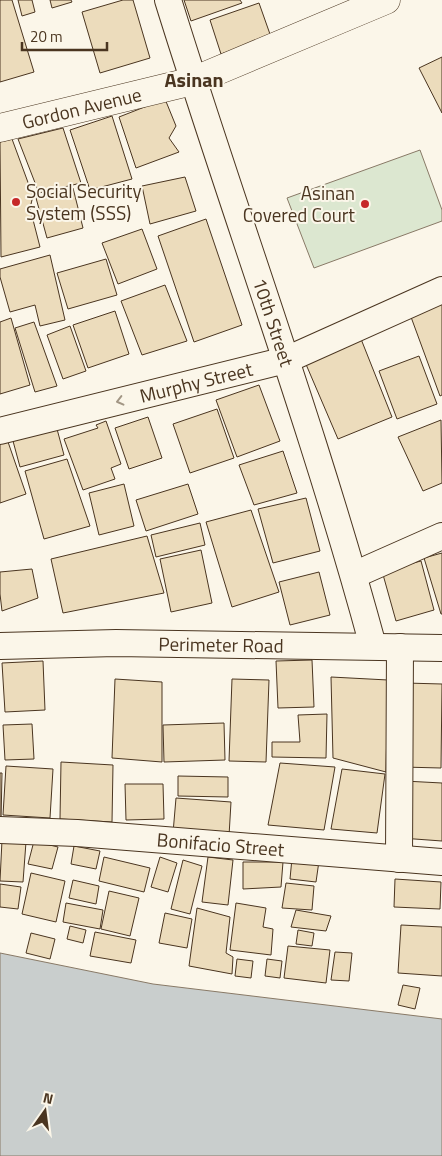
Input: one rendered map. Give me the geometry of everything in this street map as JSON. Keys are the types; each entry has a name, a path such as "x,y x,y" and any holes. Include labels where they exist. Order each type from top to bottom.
{"main road":[{"name":"Gordon Avenue","path":"0,128 193,81 386,0"}],"street":[{"name":"10th Street","path":"168,0 286,360 354,575 373,646"},
{"name":"Murphy Street","path":"0,431 286,360 442,290"},
{"path":"354,575 442,536"},
{"name":"Perimeter Road","path":"0,646 116,643 442,648"},
{"path":"398,859 400,647"},
{"name":"Bonifacio Street","path":"0,830 76,833 442,862"}],"green space":[{"name":"Asinan Covered Court","path":"420,150 442,210 442,221 314,268 287,198"}],"shaded area":[{"path":"0,953 153,984 442,1019 442,1156 0,1156"}],"building":[{"path":"0,0 12,0 34,72 0,82"},
{"path":"18,0 32,0 35,12 22,16"},
{"path":"50,0 71,0 72,2 52,8"},
{"path":"123,0 133,0 150,58 100,73 82,12"},
{"path":"184,0 240,0 242,3 191,21"},
{"path":"259,3 271,37 221,54 210,20"},
{"path":"442,57 442,113 419,68"},
{"path":"165,99 176,126 169,138 179,152 136,168 119,117"},
{"path":"112,116 132,179 90,190 70,130"},
{"path":"63,128 81,183 39,193 18,139"},
{"name":"Social Security System (SSS)","path":"12,139 33,196 30,208 40,247 1,257 0,142"},
{"path":"185,177 196,211 150,224 142,186"},
{"path":"73,188 83,228 47,238 36,198"},
{"path":"206,219 242,325 194,342 158,236"},
{"path":"142,229 157,269 118,284 102,243"},
{"path":"50,255 65,320 40,326 35,305 10,312 0,277 0,269"},
{"path":"106,259 117,295 68,309 57,273"},
{"path":"165,285 187,341 142,355 121,301"},
{"path":"442,303 442,395 440,396 411,317"},
{"path":"115,311 129,354 88,368 73,325"},
{"path":"11,318 30,385 0,394 0,322"},
{"path":"34,322 57,386 35,392 15,328"},
{"path":"70,326 86,371 63,379 47,335"},
{"path":"361,339 392,417 338,439 305,362"},
{"path":"419,356 437,404 397,419 379,371"},
{"path":"259,385 280,441 237,457 216,400"},
{"path":"217,409 234,458 190,473 173,424"},
{"path":"148,417 162,458 129,469 115,428"},
{"path":"441,420 442,483 423,491 398,437"},
{"path":"106,421 121,464 111,468 115,479 83,490 64,439 98,428 96,425"},
{"path":"57,429 64,455 20,467 13,441"},
{"path":"7,439 26,494 0,503 0,442"},
{"path":"283,451 297,493 254,505 239,465"},
{"path":"67,459 90,526 44,539 25,471"},
{"path":"124,484 134,526 99,535 89,493"},
{"path":"188,484 198,514 146,531 136,500"},
{"path":"306,498 320,551 273,563 258,509"},
{"path":"251,510 279,592 232,607 206,522"},
{"path":"200,523 205,545 156,557 151,535"},
{"path":"147,536 164,593 63,613 51,559"},
{"path":"201,550 212,603 171,612 160,559"},
{"path":"442,553 442,614 441,614 424,558"},
{"path":"421,561 434,610 396,621 382,571"},
{"path":"32,569 38,598 2,611 0,572"},
{"path":"319,572 330,615 290,625 279,582"},
{"path":"312,660 314,707 278,708 276,661"},
{"path":"43,661 45,710 5,712 2,663"},
{"path":"331,677 388,680 386,772 333,758"},
{"path":"115,679 162,682 162,762 112,758"},
{"path":"232,679 269,680 266,762 229,761"},
{"path":"405,683 442,684 441,768 402,767"},
{"path":"327,714 326,758 272,757 272,742 300,742 298,715"},
{"path":"224,723 225,760 164,762 163,725"},
{"path":"32,724 34,759 5,760 3,725"},
{"path":"61,762 113,765 112,822 60,819"},
{"path":"280,763 335,767 324,830 268,825"},
{"path":"6,766 53,769 50,818 3,815"},
{"path":"342,769 385,774 377,833 331,829"},
{"path":"0,773 2,773 1,821 0,821"},
{"path":"178,776 228,777 228,797 178,796"},
{"path":"404,781 442,783 442,841 401,838"},
{"path":"125,784 163,784 164,819 126,820"},
{"path":"176,798 231,802 229,836 173,833"},
{"path":"2,840 26,842 23,882 0,881"},
{"path":"34,841 58,847 52,869 28,864"},
{"path":"74,846 100,851 96,869 71,864"},
{"path":"104,857 150,868 144,892 99,881"},
{"path":"160,857 177,863 168,892 151,887"},
{"path":"208,857 233,860 228,905 202,902"},
{"path":"292,858 319,861 316,882 290,879"},
{"path":"183,860 202,866 190,914 171,909"},
{"path":"243,862 283,862 281,887 243,889"},
{"path":"31,873 65,881 56,922 22,914"},
{"path":"395,879 441,882 440,909 394,907"},
{"path":"73,880 99,886 96,904 69,898"},
{"path":"286,883 314,886 312,910 282,908"},
{"path":"0,884 21,887 18,909 0,907"},
{"path":"109,891 139,898 130,936 101,929"},
{"path":"66,903 103,910 100,929 63,922"},
{"path":"236,903 266,908 263,927 273,929 271,955 230,950"},
{"path":"197,908 230,917 226,953 233,957 232,974 189,966"},
{"path":"296,910 331,916 326,931 291,927"},
{"path":"165,913 192,919 187,948 159,943"},
{"path":"401,925 442,927 442,976 398,973"},
{"path":"70,926 86,930 83,943 67,939"},
{"path":"298,930 314,933 312,946 296,944"},
{"path":"95,932 136,940 131,963 90,956"},
{"path":"31,933 55,939 50,959 26,953"},
{"path":"288,946 330,950 326,983 284,978"},
{"path":"335,952 352,953 349,981 331,980"},
{"path":"237,959 253,961 251,978 235,976"},
{"path":"267,959 282,961 280,978 265,976"},
{"path":"403,985 420,988 415,1009 398,1005"}],"place":[{"name":"Social Security System (SSS)","path":"16,202"},
{"name":"Asinan Covered Court","path":"365,204"}],"district":[{"name":"Asinan","path":"194,80"}]}
